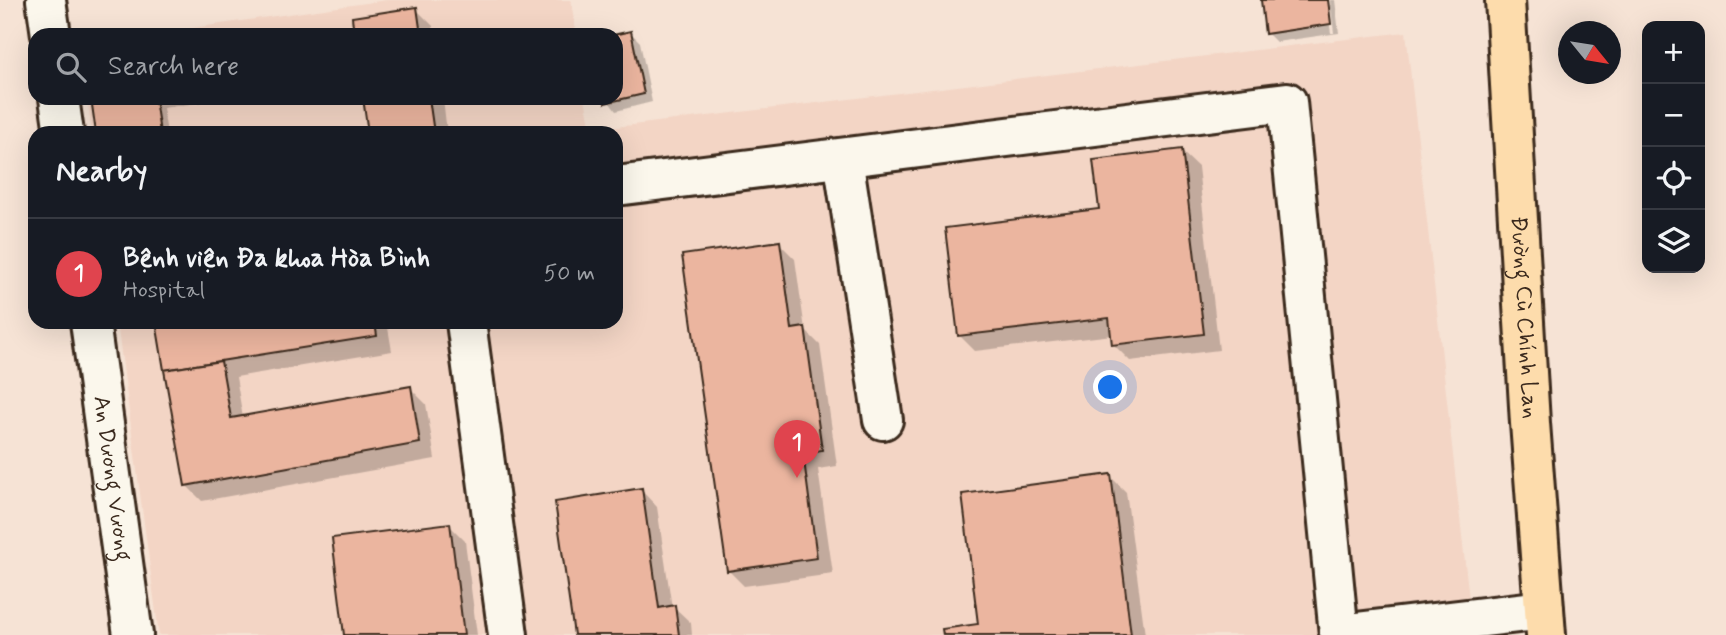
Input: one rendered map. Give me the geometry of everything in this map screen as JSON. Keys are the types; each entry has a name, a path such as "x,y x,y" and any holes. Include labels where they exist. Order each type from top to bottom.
{"main road":[{"name":"Đường Cù Chính Lan","path":"1505,0 1545,622"}],"street":[{"path":"46,0 50,28"},
{"path":"623,185 1287,102 1339,634 1545,622"},
{"path":"60,105 63,126"},
{"path":"843,158 883,420"},
{"name":"An Dương Vương","path":"91,329 133,635"},
{"path":"467,329 508,635"}],"shaded area":[{"path":"387,0 571,0 575,28 193,28"},
{"path":"1406,32 1473,635 159,635 118,329 623,329 623,126"},
{"path":"88,105 586,105 590,126 91,126"}],"building":[{"path":"1261,0 1328,0 1331,24 1265,34"},
{"path":"417,7 420,28 353,28 352,17"},
{"path":"631,31 644,94 623,99 623,33"},
{"path":"92,105 156,105 159,126 95,126"},
{"path":"364,105 430,105 433,126 367,126"},
{"path":"1182,149 1204,334 1112,345 1109,318 958,336 945,228 1099,209 1093,160"},
{"path":"780,241 792,329 805,327 822,450 803,453 817,558 727,571 682,255"},
{"path":"157,329 376,329 377,336 164,370"},
{"path":"221,361 231,418 411,386 420,443 185,486 164,370"},
{"path":"1111,474 1131,635 943,635 942,629 978,624 962,494"},
{"path":"642,488 659,608 675,605 679,635 574,635 555,502"},
{"path":"450,523 464,635 344,635 332,538"}],"place":[{"name":"Bệnh viện Đa khoa Hòa Bình","path":"797,478"}]}
